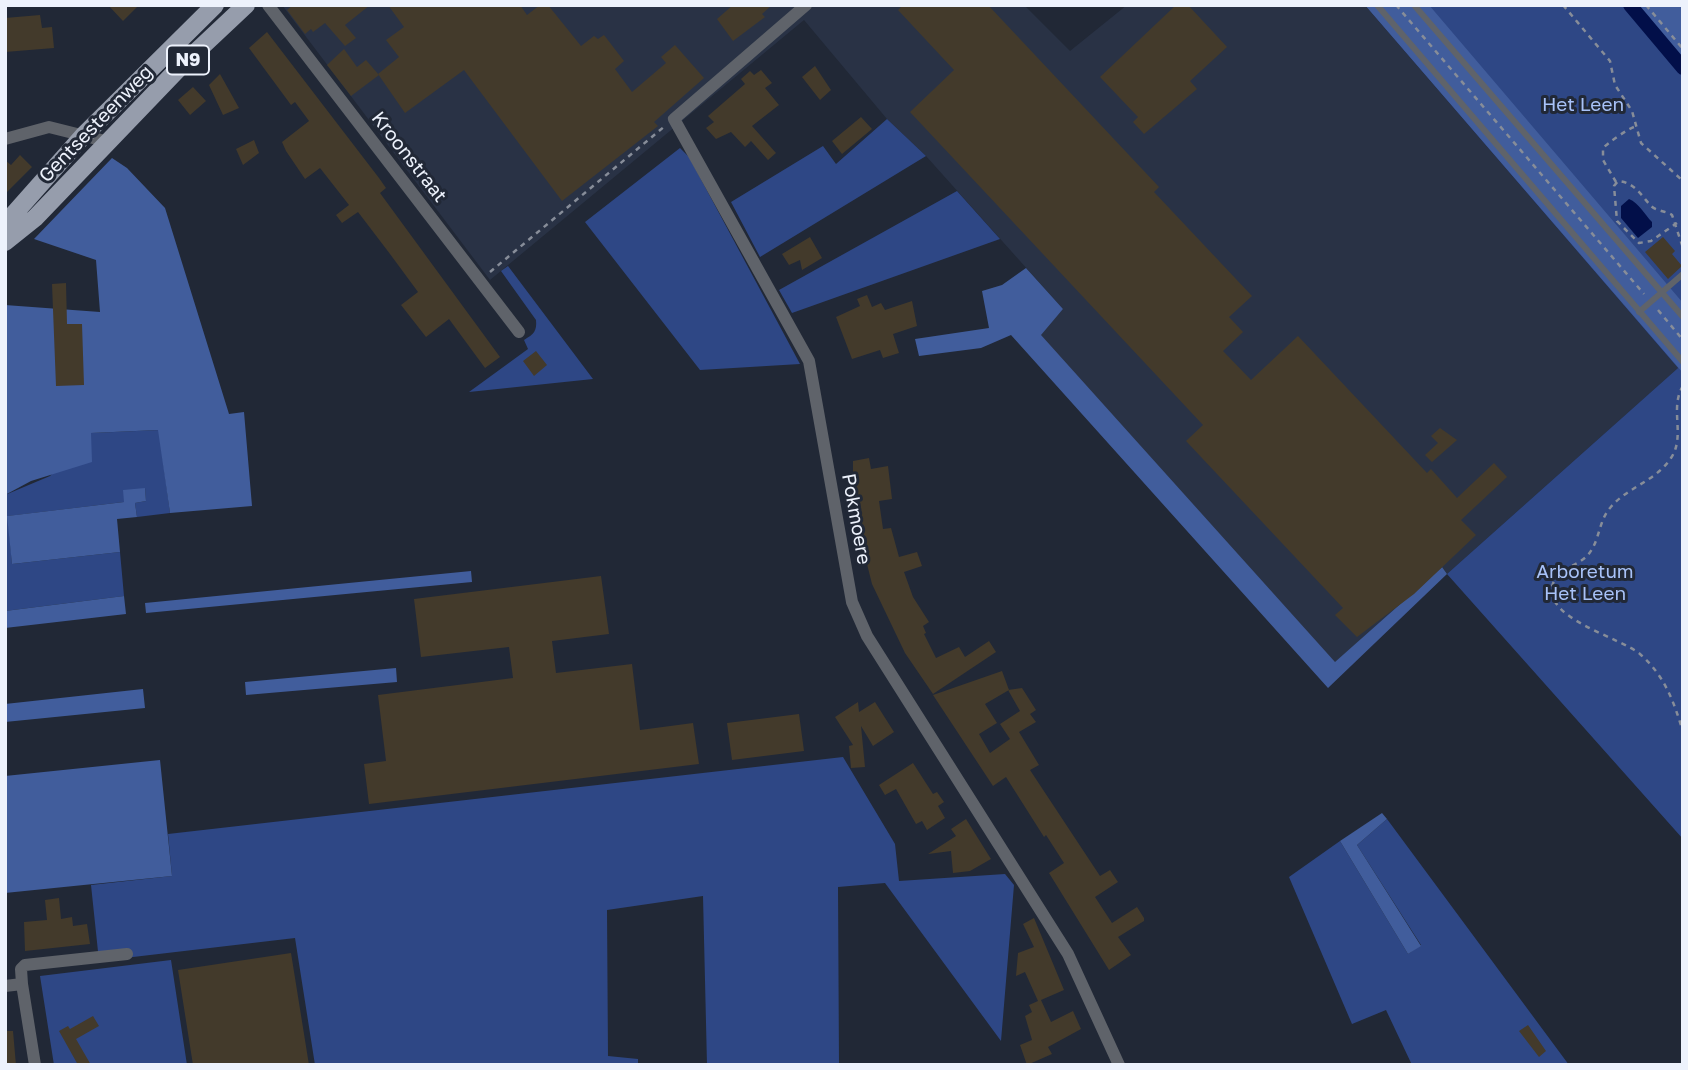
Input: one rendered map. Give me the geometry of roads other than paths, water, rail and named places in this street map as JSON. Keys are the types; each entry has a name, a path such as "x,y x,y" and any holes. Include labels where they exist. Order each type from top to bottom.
{"main road":[{"name":"Gentsesteenweg","path":"5,224 83,136 215,5"},
{"name":"Gentsesteenweg","path":"5,242 35,218 180,67 246,5"}],"street":[{"name":"Kroonstraat","path":"268,5 519,332"},
{"name":"Pokmoere","path":"806,5 674,119 809,361 852,602 867,636 1068,954 1119,1065"},
{"path":"5,139 49,127 109,142"},
{"path":"35,1065 21,969 25,965 127,954"},
{"path":"5,986 22,984"}],"lane":[{"path":"1377,5 1683,362"},
{"path":"1414,5 1683,317"},
{"path":"1639,312 1683,274"}],"waterway":[{"path":"1630,5 1683,68"}],"park label":[{"name":"Het Leen","path":"1583,105"},
{"name":"Arboretum Het Leen","path":"1585,583"}]}
